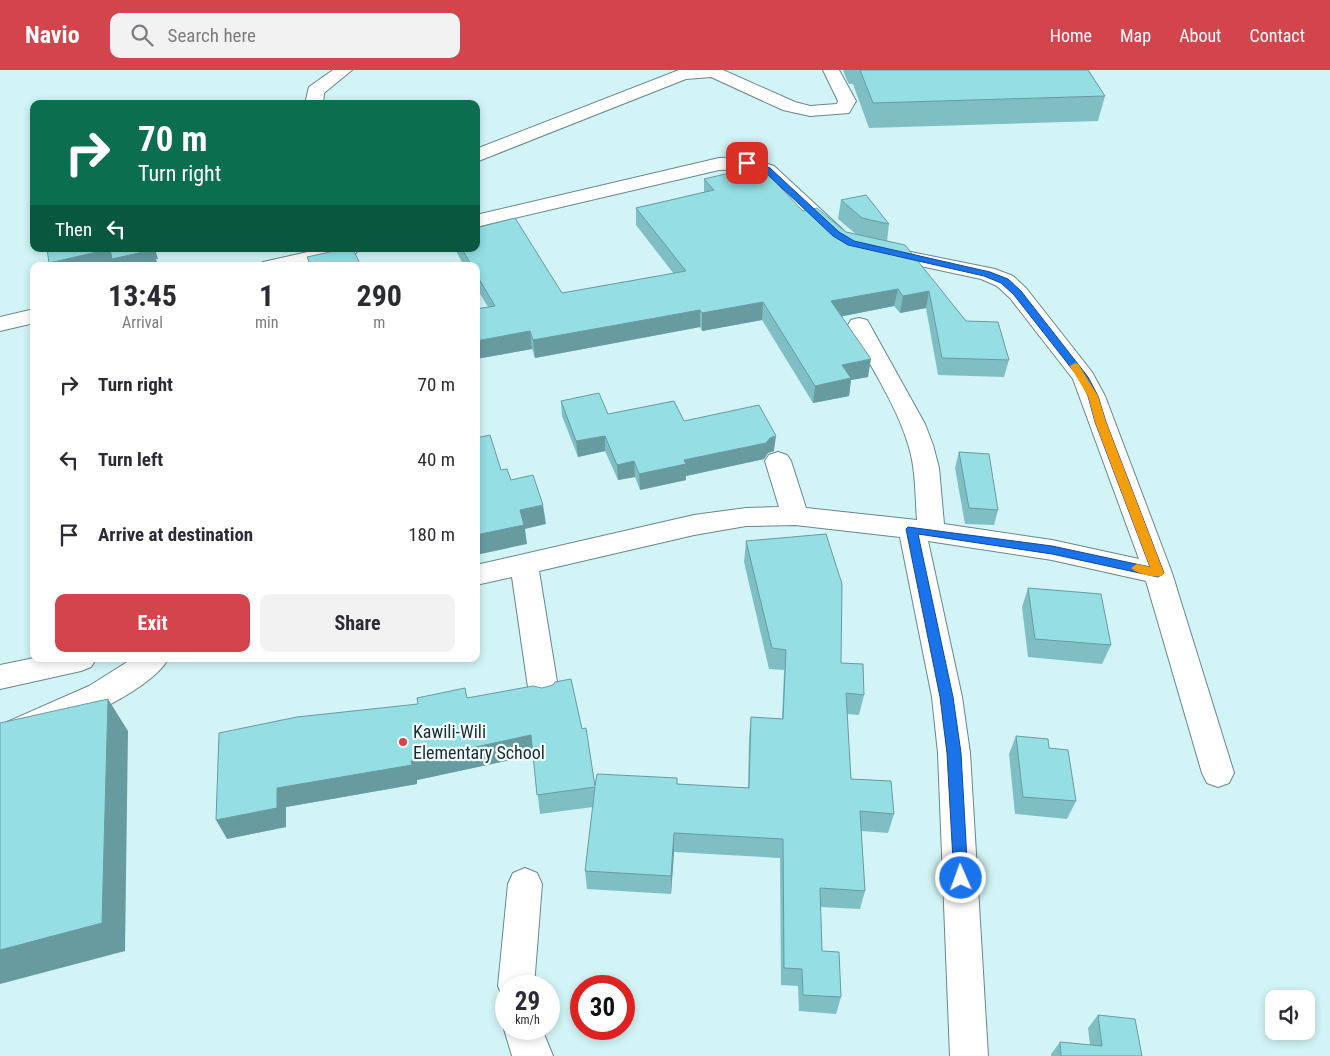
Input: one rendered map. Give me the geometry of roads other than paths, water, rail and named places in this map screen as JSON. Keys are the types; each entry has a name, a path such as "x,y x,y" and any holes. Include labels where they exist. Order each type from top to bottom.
{"street":[{"path":"314,100 315,91 344,70"},
{"path":"480,154 615,99 683,74 696,72 713,72 789,106 810,111 843,109 847,101 831,70"},
{"path":"480,220 719,164 747,163 767,170 836,234 856,245 986,274 1005,281 1018,293 1084,377 1093,396 1100,422 1158,573 1218,773"},
{"path":"289,262 335,252"},
{"path":"0,324 30,317"},
{"path":"860,325 913,424 921,444 926,468 922,531 954,753 969,1056"},
{"path":"778,461 795,516"},
{"path":"480,574 694,525 746,517 795,516 922,531 1052,550 1158,573"},
{"path":"524,565 544,694"},
{"path":"0,677 68,662"},
{"path":"0,739 90,699 115,685 149,662"},
{"path":"517,975 525,884"},
{"path":"525,1040 527,1047 534,1056"}],"place":[{"name":"Kawili-Wili Elementary School","path":"403,742"}]}
